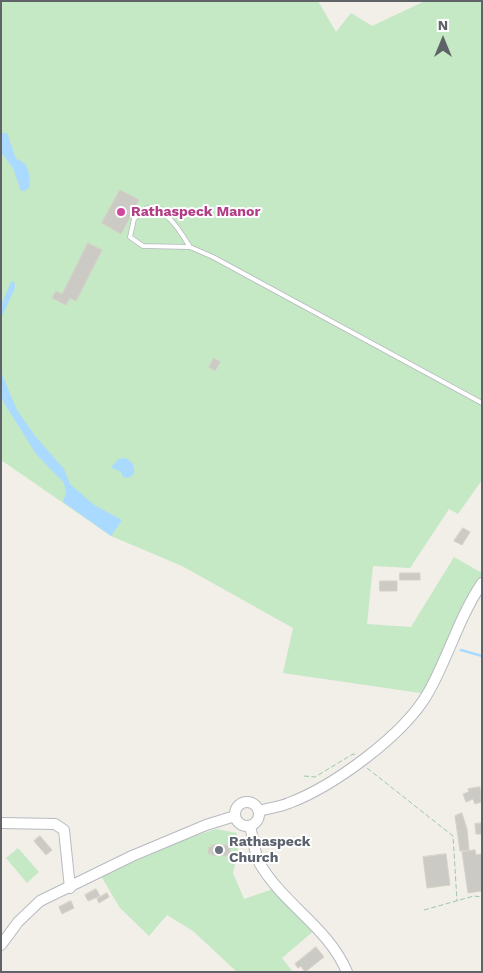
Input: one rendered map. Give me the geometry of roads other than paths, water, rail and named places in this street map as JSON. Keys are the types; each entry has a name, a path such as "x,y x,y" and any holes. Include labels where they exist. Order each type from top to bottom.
{"street":[{"path":"259,811 288,804 323,786 377,748 405,724 427,694 462,619 482,583"},
{"path":"242,802 251,802 259,811 259,818 250,826 242,826 235,816 236,808 242,802"},
{"path":"1,945 18,922 40,901 70,888 132,856 206,825 235,816"},
{"path":"1,823 55,824 64,830 70,888"},
{"path":"250,826 259,862 279,888 322,930 340,954 347,972"}],"lane":[{"path":"190,247 168,217 156,208 147,208 134,219 130,237 135,242 143,246 190,247 314,310 482,403"}],"water":[{"path":"1,133 7,133 16,159 24,163 28,170 30,186 25,191 21,191 13,168 1,152"},
{"path":"14,281 15,288 1,318 1,305 11,282"},
{"path":"1,372 17,410 35,436 64,469 70,484 94,505 122,520 111,536 63,502 66,493 64,483 36,454 1,398"},
{"path":"124,458 131,462 134,468 134,474 128,478 123,477 121,472 111,467 119,459"}],"waterway":[{"path":"461,650 482,656"}],"place":[{"name":"Rathaspeck Manor","path":"121,212"},
{"name":"Rathaspeck Church","path":"219,850"}]}
